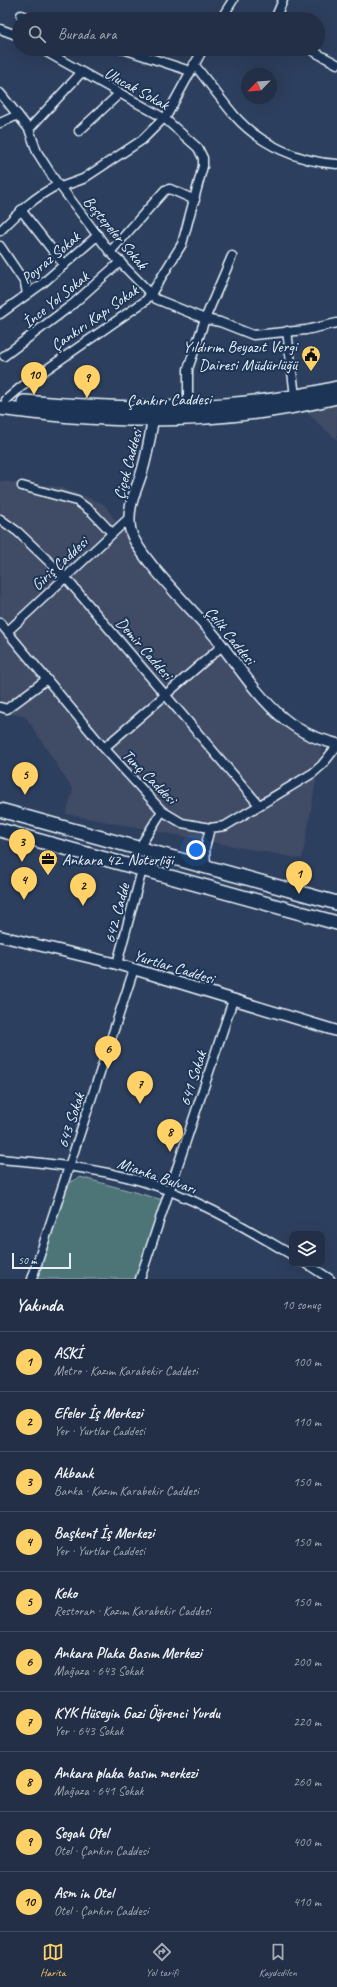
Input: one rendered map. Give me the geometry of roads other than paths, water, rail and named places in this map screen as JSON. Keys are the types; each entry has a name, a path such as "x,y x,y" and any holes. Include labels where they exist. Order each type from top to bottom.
{"main road":[{"name":"Çankırı Caddesi","path":"2,403 156,409 295,396 337,388"},
{"name":"Çankırı Caddesi","path":"2,403 73,416 154,419 250,413 299,407 337,398"},
{"path":"0,810 337,903"},
{"path":"0,830 337,923"}],"street":[{"path":"225,12 233,0"},
{"path":"278,12 283,0"},
{"path":"0,29 12,33"},
{"name":"Ulucak Sokak","path":"53,56 164,118 198,148 203,158 203,166 195,200"},
{"path":"150,56 192,67 234,115 255,133 274,145 300,158 337,164"},
{"path":"0,231 21,210 38,197 59,186 83,180 142,140 167,115 199,56"},
{"path":"322,56 337,64"},
{"path":"29,129 81,73"},
{"name":"Beştepeler Sokak","path":"0,93 29,129 37,152 59,186 110,252 121,261 151,294"},
{"path":"79,131 119,94"},
{"path":"0,123 18,115"},
{"path":"110,252 165,190 170,189 195,200 182,244 151,294"},
{"path":"21,210 64,265"},
{"name":"Poyraz Sokak","path":"0,314 64,265 98,235"},
{"path":"0,246 25,283 27,294"},
{"path":"188,407 188,369 205,319 232,256"},
{"name":"İnce Yol Sokak","path":"4,356 73,304 121,261"},
{"name":"Çankırı Kapı Sokak","path":"2,403 21,387 145,301 151,294 156,299 205,319 220,322 253,335 306,330 337,323"},
{"path":"287,331 295,396"},
{"name":"Çiçek Caddesi","path":"130,517 130,504 146,457 154,419"},
{"path":"22,486 77,501 92,512 112,533"},
{"name":"Giriş Caddesi","path":"8,631 65,576 130,517"},
{"name":"Çelik Caddesi","path":"130,517 132,534 143,554 222,646 268,703 284,718 312,738 337,745"},
{"name":"Demir Caddesi","path":"0,519 18,532 65,576 260,806"},
{"name":"Tunç Caddesi","path":"0,623 104,748 162,811 182,823 210,828 225,826 313,773 322,765 337,745"},
{"path":"104,748 222,646"},
{"path":"3,708 47,679"},
{"path":"139,848 162,811"},
{"path":"206,866 205,848 210,828"},
{"name":"642. Cadde","path":"117,964 142,870"},
{"name":"Yurtlar Caddesi","path":"0,936 117,964 337,1031"},
{"name":"643 Sokak","path":"32,1279 134,969"},
{"name":"641 Sokak","path":"140,1279 233,1000"},
{"name":"Mianka Bulvarı","path":"0,1159 69,1166 115,1175 170,1191 247,1228 289,1253"},
{"path":"312,1267 330,1279"}],"place":[{"name":"Yıldırım Beyazıt Vergi Dairesi Müdürlüğü","path":"311,372"},
{"name":"Asm in Otel","path":"34,395"},
{"name":"Segah Otel","path":"87,398"},
{"name":"Keko","path":"25,795"},
{"name":"Akbank","path":"22,862"},
{"name":"Ankara 42. Noterliği","path":"48,876"},
{"name":"ASKİ","path":"299,894"},
{"name":"Başkent İş Merkezi","path":"24,900"},
{"name":"Efeler İş Merkezi","path":"83,906"},
{"name":"Ankara Plaka Basım Merkezi","path":"108,1069"},
{"name":"KYK Hüseyin Gazi Öğrenci Yurdu","path":"140,1104"},
{"name":"Ankara plaka basım merkezi","path":"170,1152"}]}
